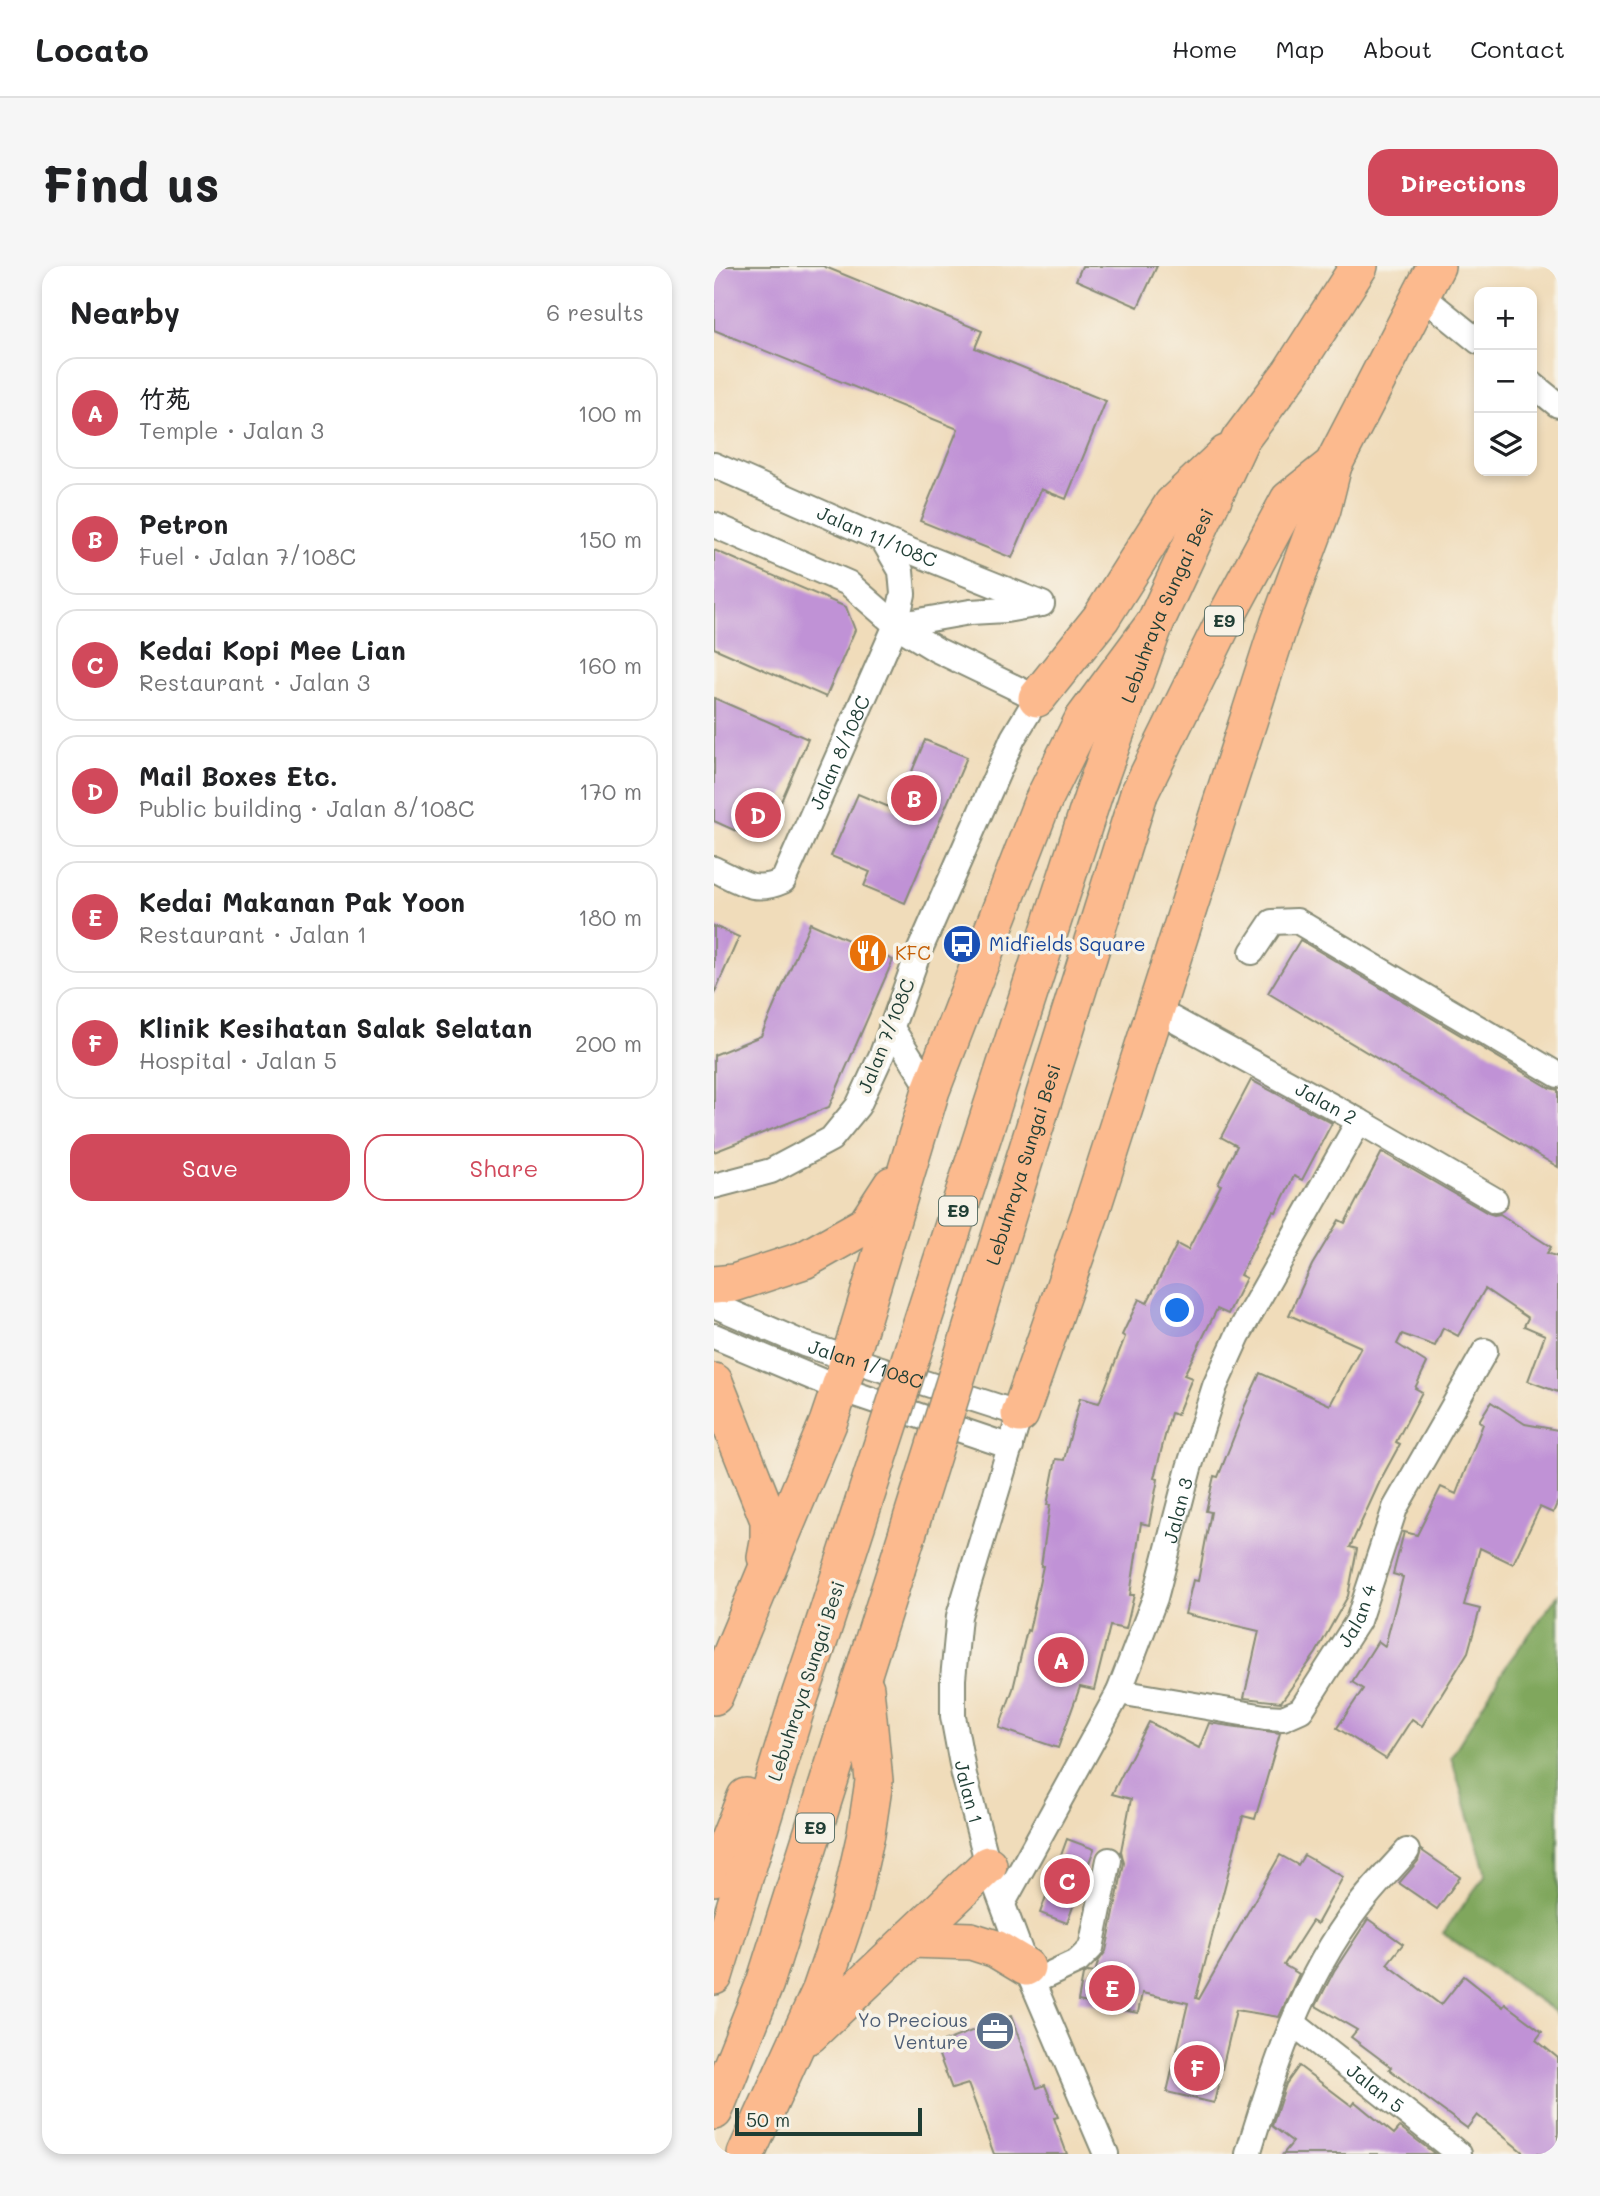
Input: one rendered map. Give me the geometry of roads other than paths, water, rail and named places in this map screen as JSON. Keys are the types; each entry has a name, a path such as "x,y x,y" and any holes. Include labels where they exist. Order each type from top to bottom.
{"highway":[{"name":"Lebuhraya Sungai Besi","path":"714,1976 797,1705 1095,790 1156,623 1240,440 1292,372 1359,266"},
{"name":"Lebuhraya Sungai Besi","path":"714,2111 765,1983 1139,794 1226,617 1289,500 1333,465 1428,280"},
{"path":"1037,698 1101,618 1173,504 1240,440"},
{"path":"1016,1430 1090,1214 1279,625 1322,509 1333,465"},
{"path":"714,1696 828,1423 931,1090 1042,803 1083,720 1156,623"},
{"path":"714,1285 734,1283 804,1260 866,1225 911,1156"},
{"path":"714,1382 769,1520 769,1541 759,1588"},
{"path":"746,2154 821,1990 850,1905 866,1834 874,1781 864,1673"},
{"path":"714,1877 746,1797 797,1705"},
{"path":"797,2046 988,1865"},
{"path":"910,1939 971,1941 996,1949 1030,1974"}],"street":[{"path":"1428,280 1474,336"},
{"path":"1537,388 1558,405"},
{"name":"Jalan 11/108C","path":"714,465 883,540 1042,604 970,612 896,625"},
{"path":"714,525 848,583 896,625 937,650 1037,698"},
{"name":"Jalan 8/108C","path":"714,869 752,887 768,888 783,881 896,625 903,594 901,571 883,540"},
{"name":"Jalan 7/108C","path":"714,1186 771,1171 831,1139 858,1106 918,954 1013,738 1037,698"},
{"path":"1252,952 1272,922 1297,921 1558,1075"},
{"name":"Jalan 2","path":"1156,1010 1359,1121 1495,1200"},
{"path":"891,1027 931,1090"},
{"name":"Jalan 3","path":"1003,1903 1119,1692 1155,1598 1189,1468 1215,1386 1238,1335 1359,1121"},
{"name":"Jalan 1/108C","path":"714,1305 804,1343 845,1374 1016,1430"},
{"name":"Jalan 1/108C","path":"714,1336 845,1374 1016,1430"},
{"name":"Jalan 4","path":"1119,1692 1265,1717 1283,1718 1301,1710 1358,1620 1395,1508 1485,1351"},
{"name":"Jalan 1","path":"1016,1430 960,1616 953,1679 953,1716 964,1775 988,1865 1030,1974 1106,2154"},
{"path":"1248,2154 1268,2088 1293,2022 1319,1968 1358,1908 1408,1851"},
{"path":"1030,1974 1078,1961 1091,1948 1109,1860"},
{"name":"Jalan 5","path":"1293,2022 1459,2154"}],"place":[{"name":"Petron","path":"914,798"},
{"name":"Mail Boxes Etc.","path":"758,815"},
{"name":"Midfields Square","path":"962,944"},
{"name":"KFC","path":"868,953"},
{"name":"竹苑","path":"1061,1660"},
{"name":"Kedai Kopi Mee Lian","path":"1067,1881"},
{"name":"Kedai Makanan Pak Yoon","path":"1112,1988"},
{"name":"Yo Precious Venture","path":"995,2031"},
{"name":"Klinik Kesihatan Salak Selatan","path":"1197,2068"}]}
